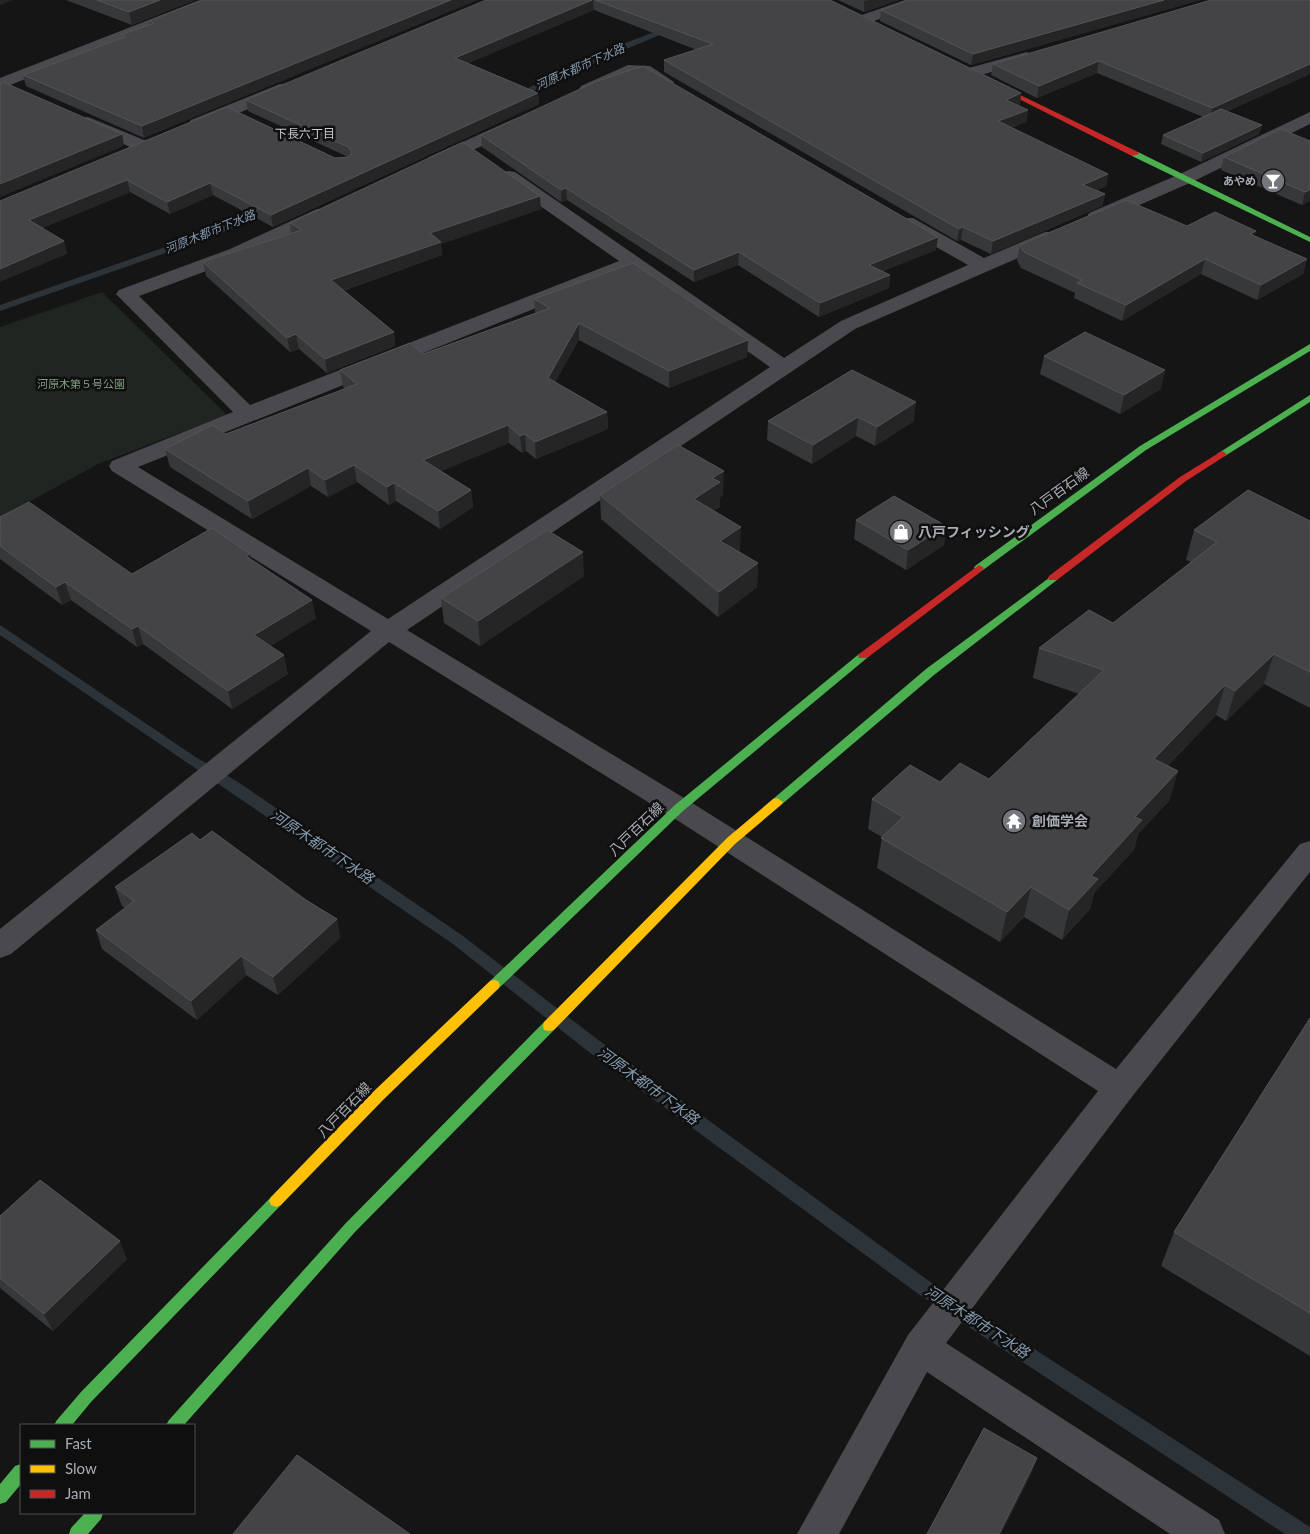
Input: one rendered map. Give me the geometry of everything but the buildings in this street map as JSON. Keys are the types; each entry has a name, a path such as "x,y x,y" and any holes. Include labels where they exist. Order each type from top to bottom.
{"main road":[{"path":"858,18 879,28"},
{"path":"967,71 1310,240"},
{"name":"八戸百石線","path":"63,1424 86,1397 379,1095 679,808 892,632 1143,448 1310,347"},
{"path":"175,1424 350,1228 731,841 930,672 1183,479 1310,398"},
{"path":"0,1496 20,1473"},
{"path":"77,1534 94,1514"}],"street":[{"path":"1,84 214,0"},
{"path":"858,18 920,0"},
{"path":"967,71 1046,52"},
{"path":"574,96 628,70 644,70 678,89"},
{"path":"1,84 20,91"},
{"path":"177,132 293,84"},
{"path":"229,111 252,122"},
{"path":"73,115 143,146"},
{"path":"422,167 480,156 529,117"},
{"path":"0,946 387,631 848,325 1186,178 1310,117"},
{"path":"125,154 160,139"},
{"path":"480,156 784,367"},
{"path":"247,414 126,294 237,252 343,204"},
{"path":"890,212 983,266"},
{"path":"634,262 120,466 679,808 1120,1088"},
{"path":"817,1534 921,1347 1120,1088 1310,852"},
{"path":"921,1347 1205,1534"}],"green space":[{"name":"河原木第５号公園","path":"102,292 227,415 98,464 0,518 0,327"}],"waterway":[{"name":"河原木都市下水路","path":"513,97 618,49 673,28"},
{"name":"河原木都市下水路","path":"0,308 211,234 269,209"},
{"name":"河原木都市下水路","path":"0,629 458,940 591,1044 923,1287 1303,1534"}],"traffic: fast":[{"path":"1135,154 1310,240"},
{"path":"979,568 1143,448 1310,347"},
{"path":"1222,454 1310,398"},
{"path":"777,802 930,672 1053,578"},
{"path":"494,985 679,808 863,656"},
{"path":"175,1424 350,1228 549,1026"},
{"path":"63,1424 86,1397 276,1201"},
{"path":"0,1496 20,1473"},
{"path":"77,1534 94,1514"}],"traffic: slow":[{"path":"549,1026 731,841 777,802"},
{"path":"276,1201 379,1095 494,985"}],"traffic: jam":[{"path":"987,81 1135,154"},
{"path":"1053,578 1183,479 1222,454"},
{"path":"863,656 979,568"}],"place":[{"name":"あやめ","path":"1273,181"},
{"name":"八戸フィッシング","path":"901,532"},
{"name":"創価学会","path":"1014,821"}],"district":[{"name":"下長六丁目","path":"305,134"}]}
